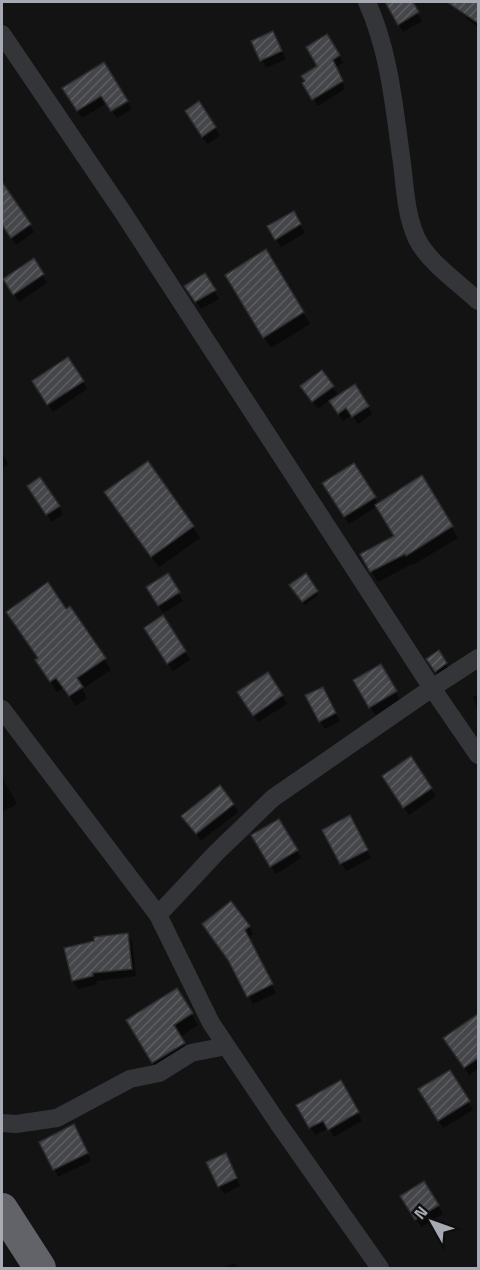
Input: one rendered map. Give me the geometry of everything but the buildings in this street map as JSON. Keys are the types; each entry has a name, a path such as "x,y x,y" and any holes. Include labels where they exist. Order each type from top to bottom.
{"highway":[{"path":"2,1209 39,1269"}],"street":[{"path":"367,2 382,40 392,92 409,214 418,240 430,258 478,301"},
{"path":"2,34 128,220 432,688 478,755"},
{"path":"158,915 216,853 273,798 478,658"},
{"path":"2,709 158,915 211,1023 380,1269"},
{"path":"2,1123 16,1124 57,1118 130,1079 159,1073 191,1053 226,1046"}]}
